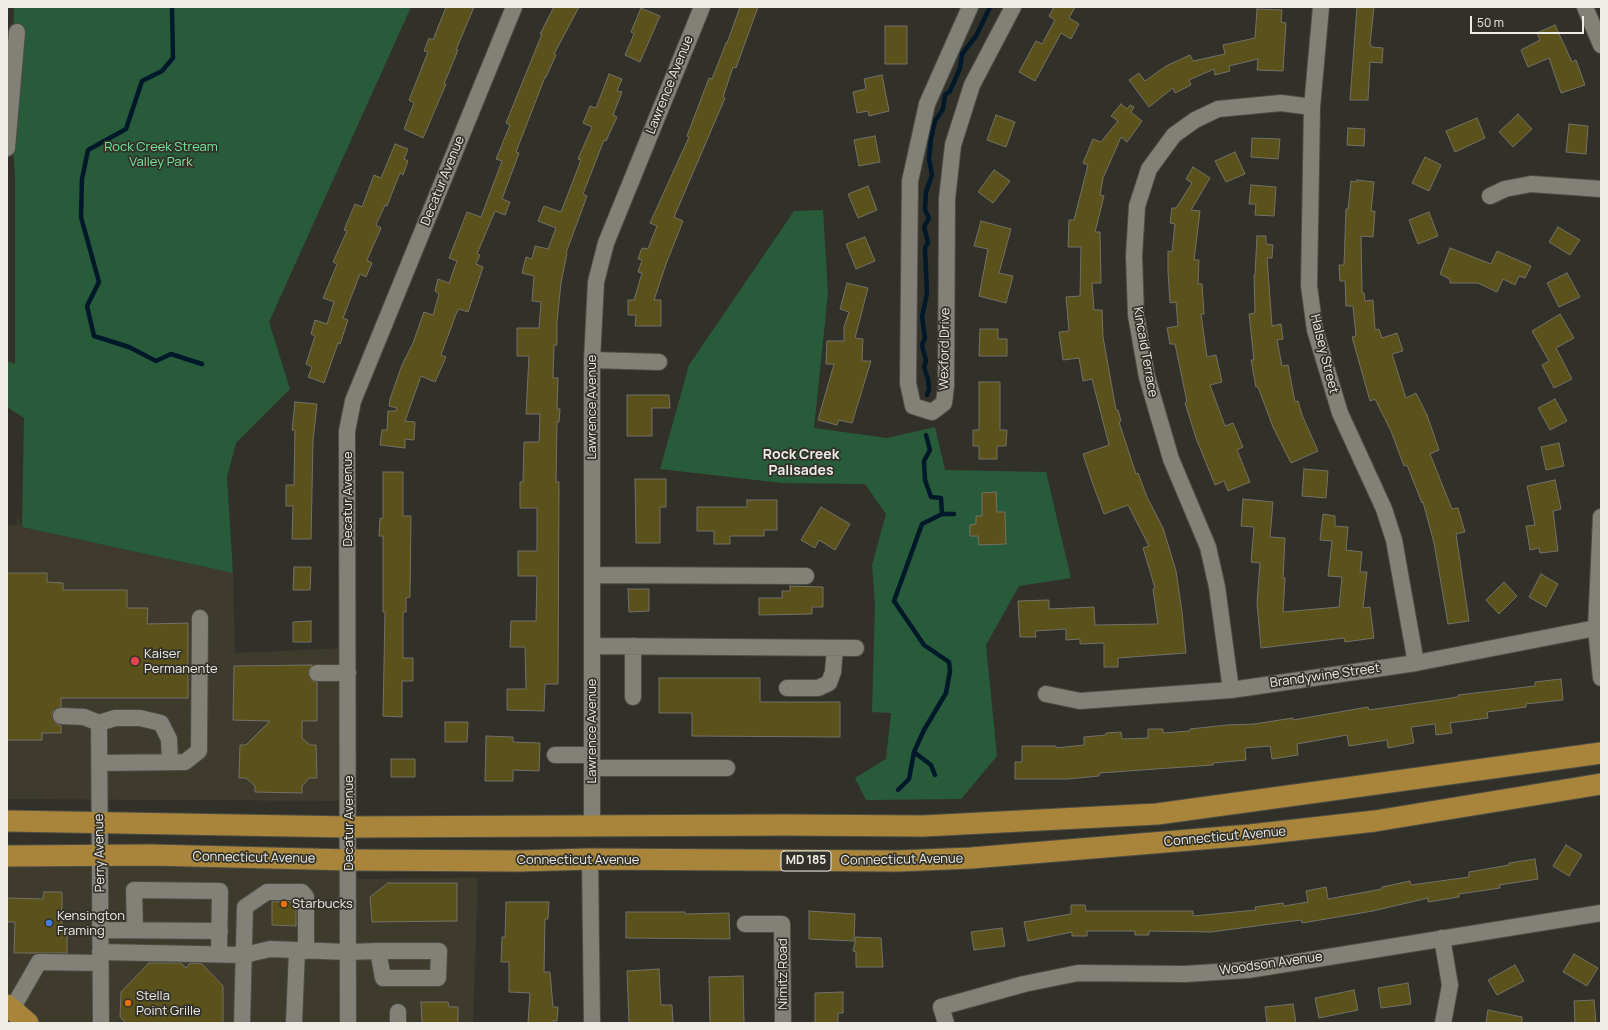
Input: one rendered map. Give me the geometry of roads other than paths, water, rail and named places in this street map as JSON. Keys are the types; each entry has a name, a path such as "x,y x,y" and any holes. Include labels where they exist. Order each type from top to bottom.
{"main road":[{"path":"7,821 349,827 923,826 1156,814 1601,753"},
{"name":"Connecticut Avenue","path":"7,856 100,855 349,860 924,860 970,858 1250,835 1375,821 1601,784"},
{"path":"923,826 924,860"},
{"path":"10,1007 28,1023"}],"street":[{"name":"Decatur Avenue","path":"348,1023 349,827 347,431 353,401 514,7"},
{"name":"Lawrence Avenue","path":"592,826 592,360 596,282 606,243 702,7"},
{"name":"Wexford Drive","path":"970,7 927,104 910,181 908,383 913,406 932,412 944,403 946,386 947,199 953,145 972,85 1013,7"},
{"name":"Halsey Street","path":"1321,7 1312,108 1309,286 1315,330 1340,413 1384,509 1394,540 1416,663"},
{"path":"1585,7 1601,45"},
{"path":"7,148 17,32"},
{"name":"Kincaid Terrace","path":"1232,690 1217,587 1208,547 1171,459 1147,377 1136,315 1134,256 1137,206 1149,168 1174,135 1195,120 1218,109 1280,103 1312,108"},
{"path":"1490,196 1505,189 1531,184 1601,189"},
{"path":"592,360 659,362"},
{"path":"1601,517 1598,593 1598,628 1601,678"},
{"path":"592,575 806,576"},
{"path":"99,763 185,762 199,751 200,618"},
{"name":"Brandywine Street","path":"1046,694 1080,701 1232,690 1416,663 1598,628"},
{"path":"592,646 856,648"},
{"path":"633,646 633,697"},
{"path":"787,688 818,688 829,683 833,672 835,648"},
{"path":"317,673 348,673"},
{"path":"61,716 84,717 99,723 115,718 135,718 161,723 169,739 170,762"},
{"name":"Perry Avenue","path":"99,723 101,1023"},
{"path":"555,755 592,762 727,768"},
{"path":"590,859 592,1023"},
{"path":"135,930 134,890 220,891 219,954"},
{"path":"242,1023 244,907 267,892 302,892 306,897 294,1023"},
{"name":"Woodson Avenue","path":"946,1023 941,1007 1024,984 1078,973 1185,974 1248,970 1601,913"},
{"name":"Nimitz Road","path":"745,924 782,924 783,1023"},
{"path":"100,930 220,931"},
{"path":"1442,938 1450,985 1443,1023"},
{"path":"10,1007 39,962 100,957 219,954 244,955 270,949 348,952 378,951"}],"waterway":[{"path":"172,7 173,58 162,71 142,81 126,129 88,150 82,179 81,217 99,282 87,306 94,336 129,347 156,361 171,354 202,364"},
{"path":"927,395 929,389 928,379 924,367 926,361 922,345 925,338 922,317 927,293 925,248 928,242 924,227 929,218 925,210 926,192 932,175 929,159 931,139 935,121 943,109 945,95 950,91 960,68 962,54 976,36 990,7"},
{"path":"926,435 930,450 924,461 925,480 931,497 941,498 942,514 954,514"},
{"path":"935,775 931,765 914,752 924,730 946,693 950,671 949,662 924,645 894,601 922,524 942,514"},
{"path":"898,790 909,779 914,752"}],"place":[{"name":"Kaiser Permanente","path":"135,661"},
{"name":"Starbucks","path":"284,904"},
{"name":"Kensington Framing","path":"49,923"},
{"name":"Stella Point Grille","path":"128,1003"}],"district":[{"name":"Rock Creek Palisades","path":"801,464"}],"park label":[{"name":"Rock Creek Stream Valley Park","path":"161,154"}]}
